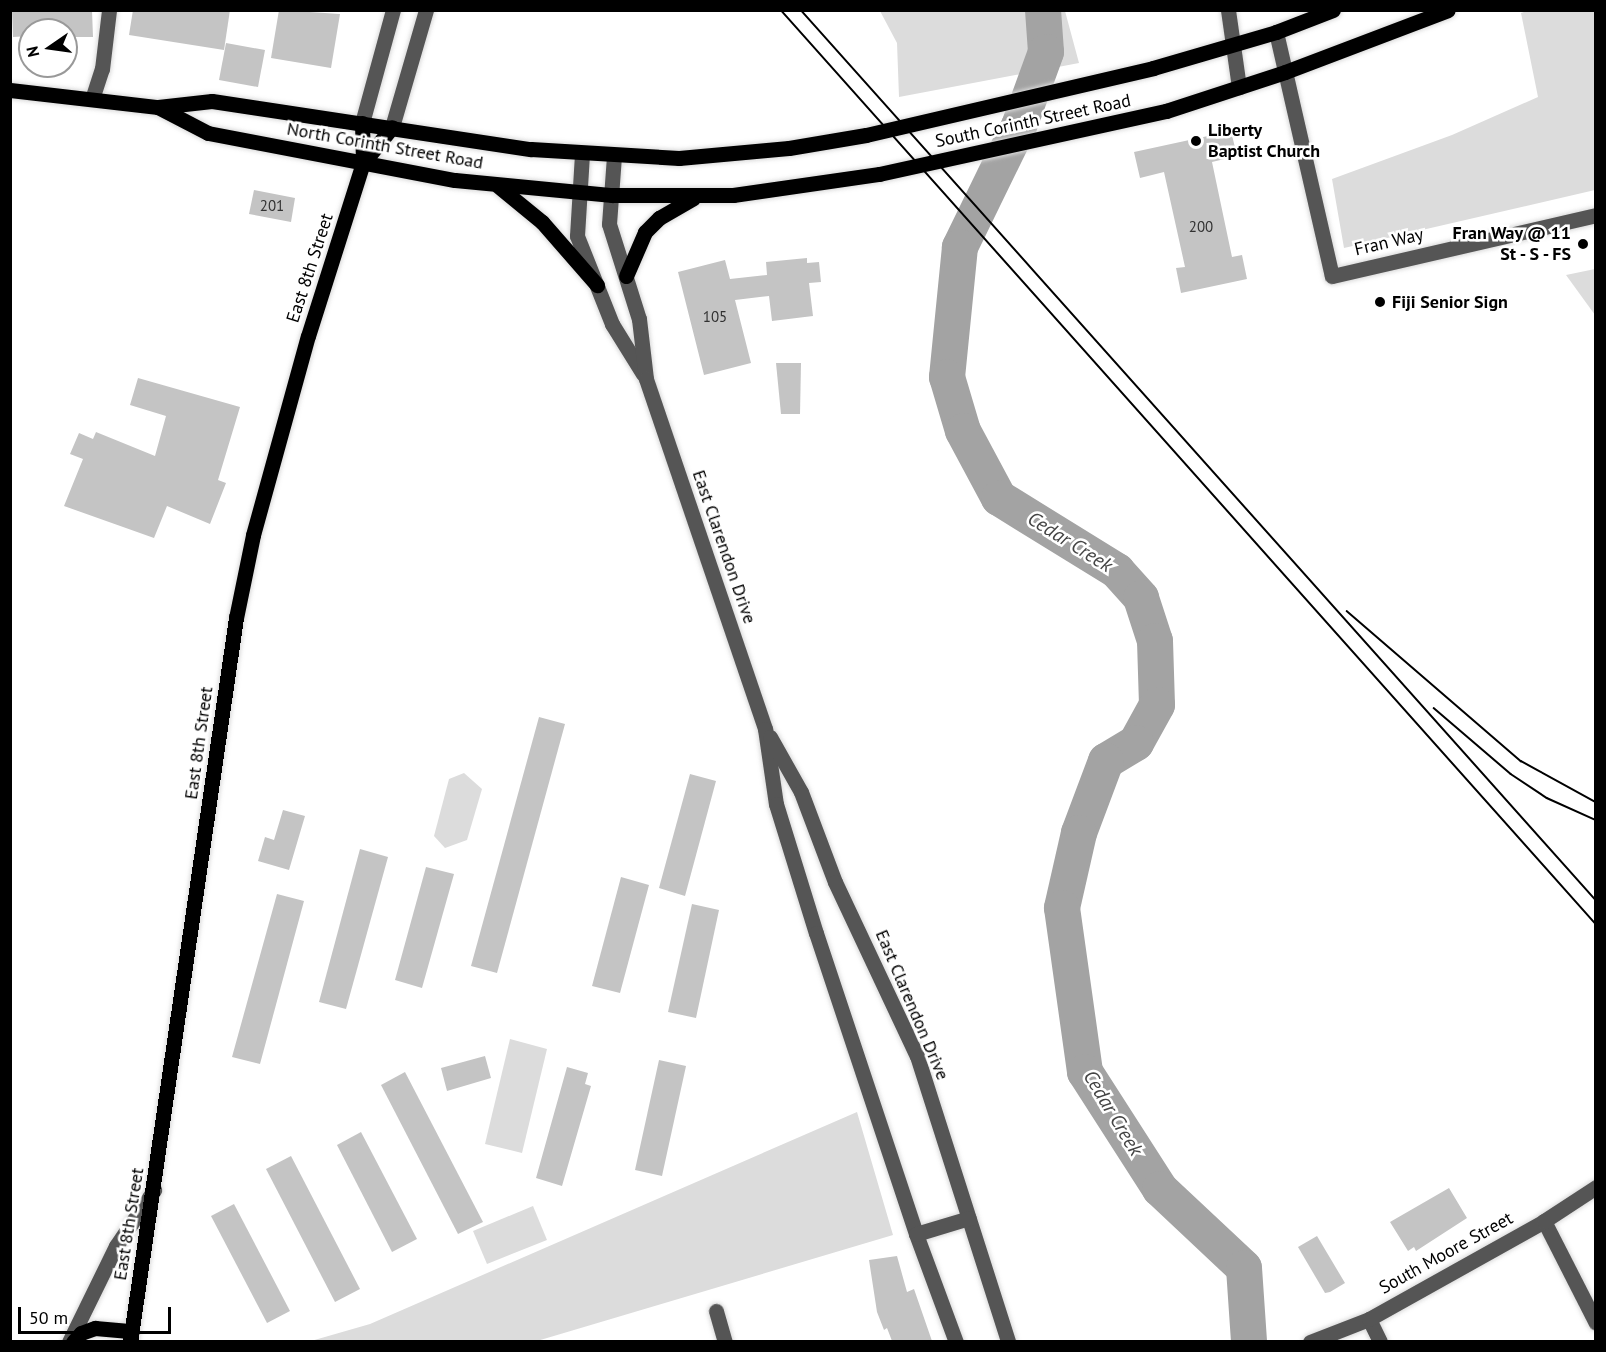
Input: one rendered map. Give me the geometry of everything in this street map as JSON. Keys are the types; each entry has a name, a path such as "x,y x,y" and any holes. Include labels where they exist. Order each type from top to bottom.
{"main road":[{"name":"South Corinth Street Road","path":"614,156 679,158 789,148 866,135 1091,84 1276,32 1333,10"},
{"name":"South Corinth Street Road","path":"612,195 694,197 879,174 1077,132 1166,111 1285,72 1448,10"},
{"name":"North Corinth Street Road","path":"10,90 158,107 212,101 392,127 460,140 614,156"},
{"name":"North Corinth Street Road","path":"158,107 208,133 498,186 612,195"},
{"name":"East 8th Street","path":"131,1336 156,1187 236,618 253,535 308,336 363,163 362,123"},
{"name":"East 8th Street","path":"363,163 392,127"},
{"path":"498,186 542,222 597,285"},
{"path":"626,276 645,232 659,218 694,197"},
{"path":"71,1341 81,1333 95,1328 131,1336"}],"street":[{"path":"92,99 102,69 110,10"},
{"name":"East 8th Street","path":"362,123 393,10"},
{"name":"East 8th Street","path":"392,127 426,10"},
{"path":"1228,10 1239,87"},
{"path":"1276,32 1285,72"},
{"name":"Fran Way","path":"1285,72 1332,276 1596,215"},
{"name":"East Clarendon Drive","path":"582,154 577,236 612,324 646,379"},
{"name":"East Clarendon Drive","path":"614,156 609,224 639,319 646,379 765,729 776,804 916,1234 956,1341"},
{"name":"East Clarendon Drive","path":"765,729 801,792 835,882 917,1056 1008,1341"},
{"path":"71,1341 116,1246 156,1187"},
{"name":"South Moore Street","path":"1310,1341 1369,1319 1544,1221 1596,1187"},
{"path":"916,1234 969,1218"},
{"path":"1544,1221 1596,1323"},
{"path":"716,1311 725,1341"},
{"path":"1369,1319 1380,1341"}],"shaded area":[{"path":"1529,10 1595,11 1595,190 1344,248 1332,179 1452,135 1538,97 1521,13"},
{"path":"880,11 1065,11 1079,63 899,97 897,43"},
{"path":"1596,269 1595,315 1566,275"},
{"path":"464,773 482,789 467,840 445,848 434,836 449,779"},
{"path":"510,1039 547,1049 522,1153 485,1144"},
{"path":"857,1112 893,1235 537,1341 311,1341 370,1324"},
{"path":"533,1206 547,1240 487,1264 473,1231"}],"building":[{"path":"12,10 92,10 93,37 78,37 78,18 18,18 18,37 13,37"},
{"path":"133,10 230,10 224,50 129,35"},
{"path":"279,10 340,14 331,68 271,58"},
{"path":"226,43 265,50 258,87 219,80"},
{"path":"1231,131 1237,156 1212,162 1232,257 1242,255 1247,279 1181,293 1176,268 1185,267 1164,172 1140,178 1134,152"},
{"path":"254,190 295,198 291,222 249,214"},
{"path":"807,258 807,263 819,262 821,282 809,283 813,316 772,321 769,296 735,300 751,363 704,375 678,272 725,260 730,279 767,275 766,262"},
{"path":"776,363 801,363 800,414 781,414"},
{"path":"138,378 240,407 218,480 226,483 210,524 167,506 154,538 64,506 83,459 70,454 79,433 93,439 96,432 155,456 166,416 130,405"},
{"path":"539,717 565,724 497,973 471,966"},
{"path":"690,774 716,781 685,896 659,888"},
{"path":"283,810 305,816 289,870 258,861 265,837 274,840"},
{"path":"360,849 388,857 346,1009 319,1002"},
{"path":"426,867 454,874 422,988 395,980"},
{"path":"621,877 649,885 620,993 592,986"},
{"path":"277,894 304,901 260,1064 232,1057"},
{"path":"692,904 719,910 696,1018 668,1012"},
{"path":"485,1056 491,1078 447,1091 441,1068"},
{"path":"659,1060 686,1066 662,1176 635,1170"},
{"path":"567,1067 588,1073 585,1084 591,1086 562,1186 536,1178"},
{"path":"405,1072 483,1222 458,1234 381,1085"},
{"path":"361,1132 417,1239 392,1252 337,1145"},
{"path":"291,1156 360,1289 335,1302 266,1169"},
{"path":"1449,1188 1467,1218 1416,1251 1414,1247 1408,1251 1390,1222"},
{"path":"234,1204 290,1311 267,1323 211,1216"},
{"path":"1317,1236 1345,1283 1325,1293 1298,1247"},
{"path":"897,1256 907,1292 914,1289 932,1341 892,1341 887,1328 884,1330 877,1312 869,1260"}],"waterway":[{"name":"Cedar Creek","path":"1043,10 1046,52 1019,126 960,247 947,377 963,431 999,498 1117,571 1141,598 1155,641 1157,705 1136,743 1106,761 1079,833 1062,908 1085,1072 1160,1189 1244,1268 1249,1342"}],"tram line":[{"path":"781,10 1596,924"},
{"path":"801,10 1596,900"},
{"path":"1347,611 1521,761 1596,802"},
{"path":"1434,708 1511,774 1547,798 1596,820"}],"place":[{"name":"Liberty Baptist Church","path":"1196,141"},
{"name":"Fran Way @ 11 St - S - FS","path":"1583,244"},
{"name":"Fiji Senior Sign","path":"1380,302"}]}
